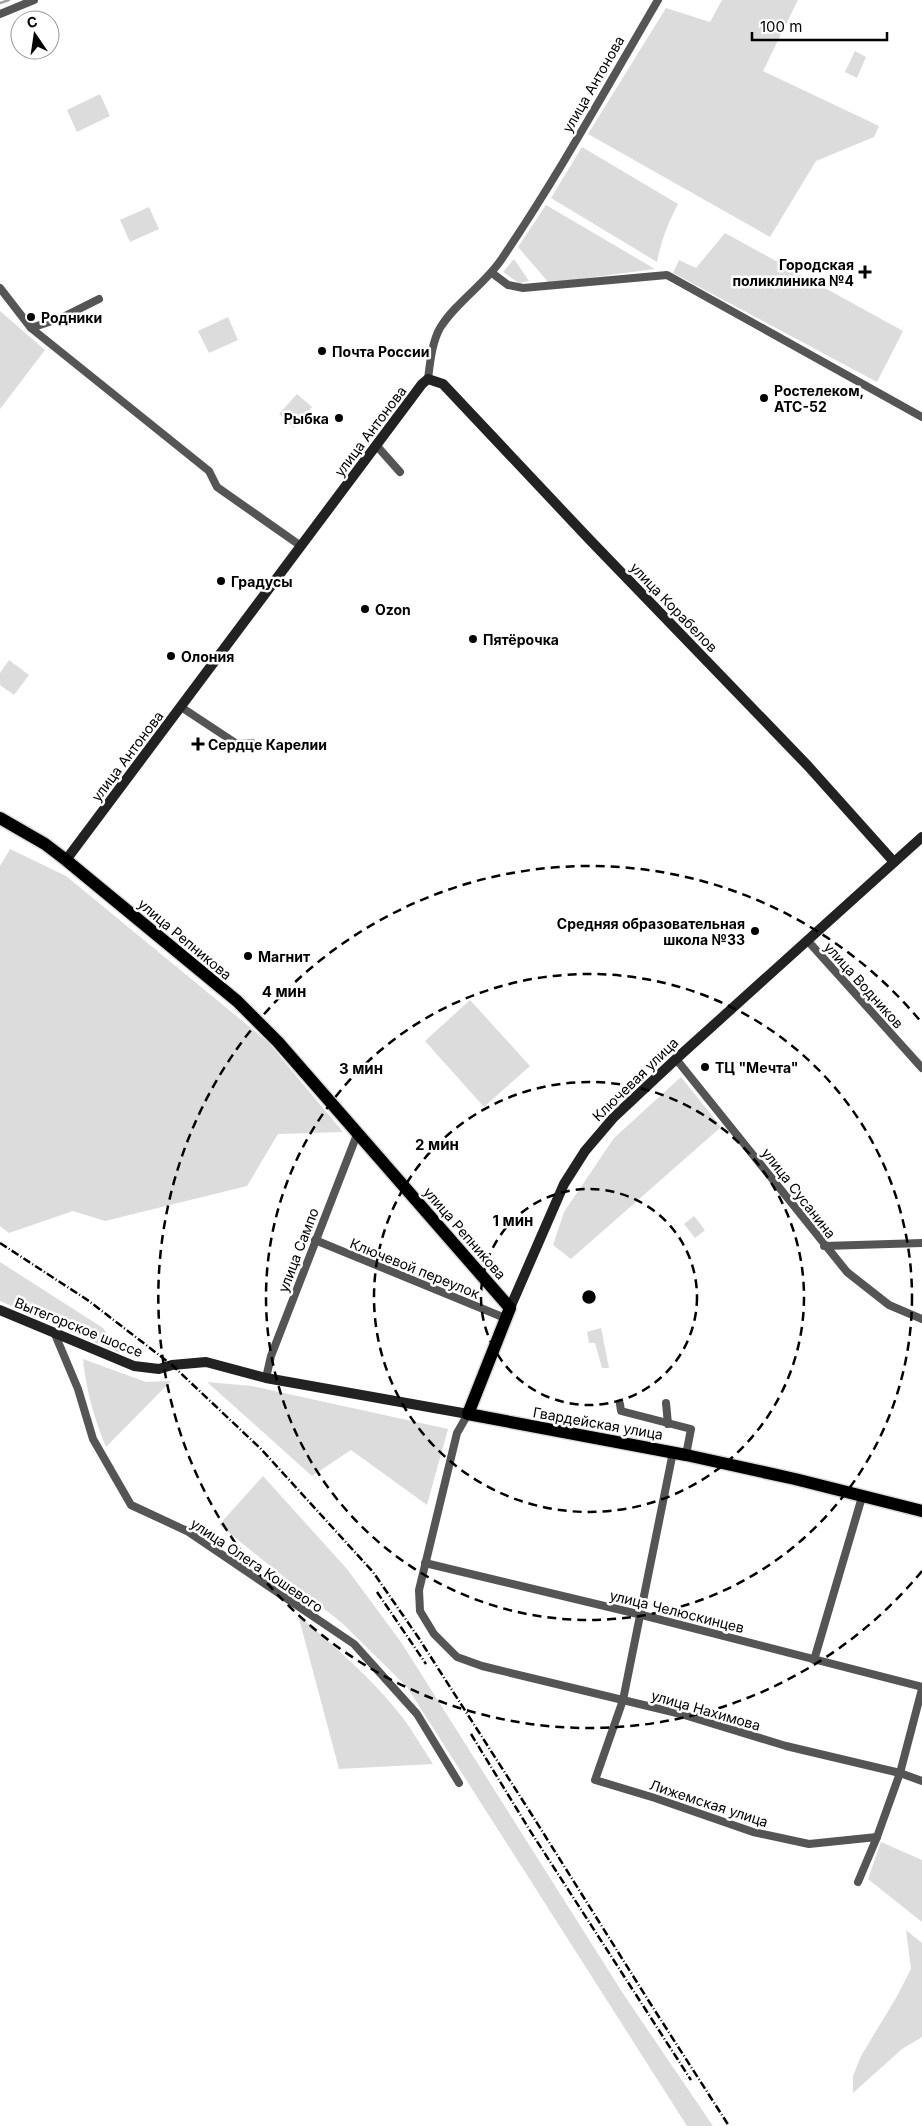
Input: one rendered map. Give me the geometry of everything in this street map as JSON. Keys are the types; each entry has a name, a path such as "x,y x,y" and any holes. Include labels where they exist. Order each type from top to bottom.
{"main road":[{"name":"улица Репникова","path":"0,818 45,844 66,860 237,1001 278,1042 358,1132 507,1313"},
{"name":"Ключевая улица","path":"468,1414 507,1313"},
{"name":"Гвардейская улица","path":"468,1414 673,1452 922,1511"}],"street":[{"path":"0,14 34,0"},
{"name":"улица Антонова","path":"66,860 376,445 422,384 428,379 431,355 440,329 450,315 492,273 576,140 658,0"},
{"path":"492,273 508,285 523,288 666,275 922,417"},
{"path":"0,288 31,328 209,471 217,487 301,546"},
{"path":"31,328 61,318 99,299"},
{"name":"улица Корабелов","path":"428,379 443,384 588,539 796,754 894,862"},
{"path":"376,445 400,472"},
{"path":"181,707 224,738 237,744 252,743"},
{"name":"Ключевая улица","path":"507,1313 564,1184 585,1151 614,1117 922,837"},
{"name":"улица Водников","path":"807,940 922,1068"},
{"name":"улица Сусанина","path":"676,1059 824,1246 847,1272 889,1305 922,1319"},
{"name":"улица Сампо","path":"266,1378 271,1356 358,1132"},
{"name":"Ключевой переулок","path":"315,1240 507,1313"},
{"path":"824,1246 922,1243"},
{"name":"Вытегорское шоссе","path":"0,1310 134,1366 159,1370 172,1365 206,1362 266,1378"},
{"name":"улица Олега Кошевого","path":"54,1332 78,1389 93,1438 131,1505 187,1531 354,1644 417,1714 459,1783"},
{"name":"Гвардейская улица","path":"266,1378 468,1414"},
{"path":"666,1403 668,1424"},
{"path":"620,1404 621,1411 692,1429 686,1455"},
{"name":"улица Нахимова","path":"468,1414 457,1433 419,1590 420,1611 434,1634 457,1657 482,1666 681,1714 786,1746 900,1773 922,1781"},
{"path":"623,1700 642,1615 673,1452"},
{"path":"814,1660 862,1497"},
{"name":"улица Челюскинцев","path":"425,1563 642,1615 922,1688"},
{"path":"858,1882 877,1837 900,1773 922,1688"},
{"name":"Лижемская улица","path":"623,1700 594,1780 655,1798 753,1832 809,1844 877,1837"}],"shaded area":[{"path":"722,0 798,0 763,71 879,126 874,137 816,161 770,237 588,134 666,8 710,22"},
{"path":"855,51 866,57 857,78 845,72"},
{"path":"100,94 110,116 77,132 67,110"},
{"path":"582,147 678,204 665,232 657,262 551,198"},
{"path":"546,205 655,269 549,283 518,247"},
{"path":"149,207 159,229 130,242 120,220"},
{"path":"725,233 903,331 877,382 673,273 679,260 696,268"},
{"path":"514,259 529,281 519,283 503,272"},
{"path":"0,311 45,350 0,409"},
{"path":"228,317 238,340 209,353 198,331"},
{"path":"297,394 312,407 294,428 279,414"},
{"path":"9,660 29,675 14,695 0,685 0,673"},
{"path":"10,849 66,876 268,1042 343,1132 278,1134 247,1186 105,1221 73,1211 9,1233 0,1226 0,866"},
{"path":"470,1000 530,1066 484,1107 425,1041"},
{"path":"681,1077 721,1127 571,1259 553,1245 564,1212 614,1138"},
{"path":"694,1216 705,1230 695,1238 684,1224"},
{"path":"0,1262 103,1328 120,1353 0,1301"},
{"path":"601,1328 609,1368 602,1368 595,1343 589,1343 587,1332"},
{"path":"83,1359 146,1382 171,1381 106,1447 91,1404"},
{"path":"207,1382 252,1386 448,1429 427,1505 351,1450 312,1476"},
{"path":"263,1476 347,1569 401,1642 624,1995 713,2126 687,2126 407,1687 342,1623 219,1525"},
{"path":"298,1615 379,1690 403,1718 433,1764 339,1769"},
{"path":"881,1842 922,1860 922,1922 868,1879"},
{"path":"906,1930 922,1943 922,2037 902,2049 853,2093 853,2076 861,2056 911,1969"}],"waterway":[{"path":"0,3 9,0"}],"railway":[{"path":"0,1243 89,1301 172,1365 261,1449 373,1572 418,1637 729,2126"},
{"path":"377,1592 426,1664"},
{"path":"471,1734 529,1829 691,2080"}],"place":[{"name":"Городская поликлиника №4","path":"865,272"},
{"name":"Родники","path":"31,317"},
{"name":"Почта России","path":"322,351"},
{"name":"Ростелеком, АТС-52","path":"764,398"},
{"name":"Рыбка","path":"339,418"},
{"name":"Градусы","path":"221,581"},
{"name":"Ozon","path":"365,609"},
{"name":"Пятёрочка","path":"473,639"},
{"name":"Олония","path":"171,656"},
{"name":"Сердце Карелии","path":"198,744"},
{"name":"Средняя образовательная школа №33","path":"755,931"},
{"name":"Магнит","path":"248,956"},
{"name":"ТЦ \"Мечта\"","path":"705,1067"}]}
